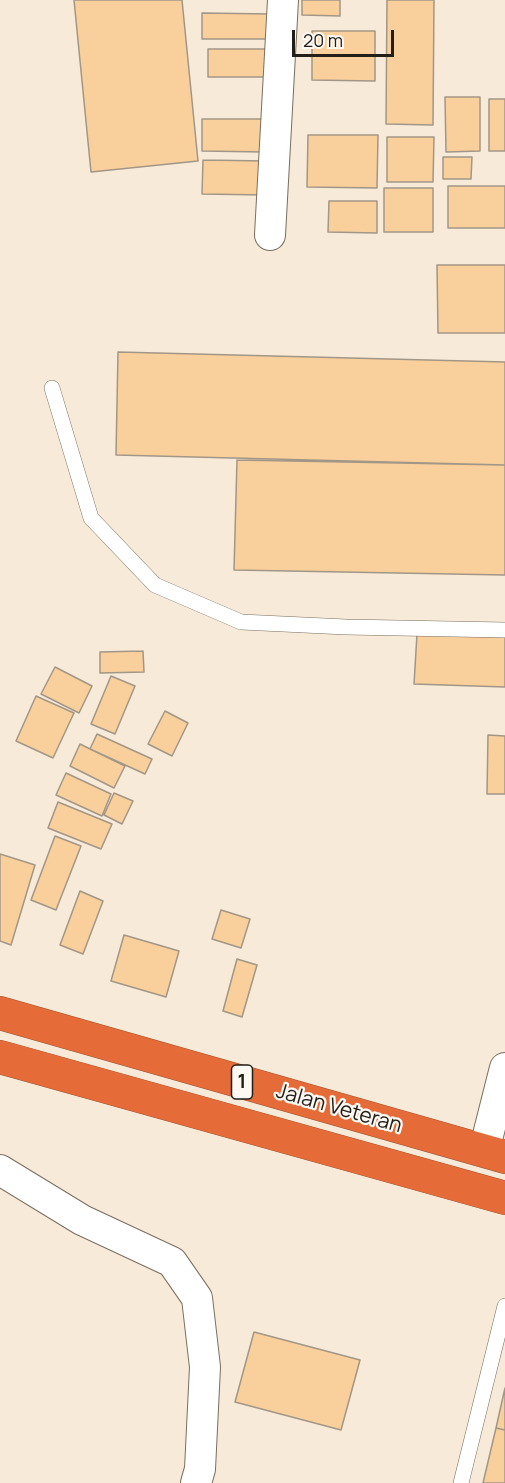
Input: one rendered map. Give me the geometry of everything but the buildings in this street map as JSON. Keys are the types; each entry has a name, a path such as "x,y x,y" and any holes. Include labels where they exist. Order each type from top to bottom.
{"highway":[{"name":"Jalan Veteran","path":"0,1013 495,1154"},
{"name":"Jalan Veteran","path":"0,1057 505,1198"}],"street":[{"path":"270,235 283,0"},
{"path":"495,1154 505,1068"},
{"path":"0,1170 82,1220 172,1262 196,1298 205,1367 200,1469 196,1483"}],"lane":[{"path":"52,388 91,518 155,585 241,622 346,627 505,630"},
{"path":"461,1483 505,1306"}]}
